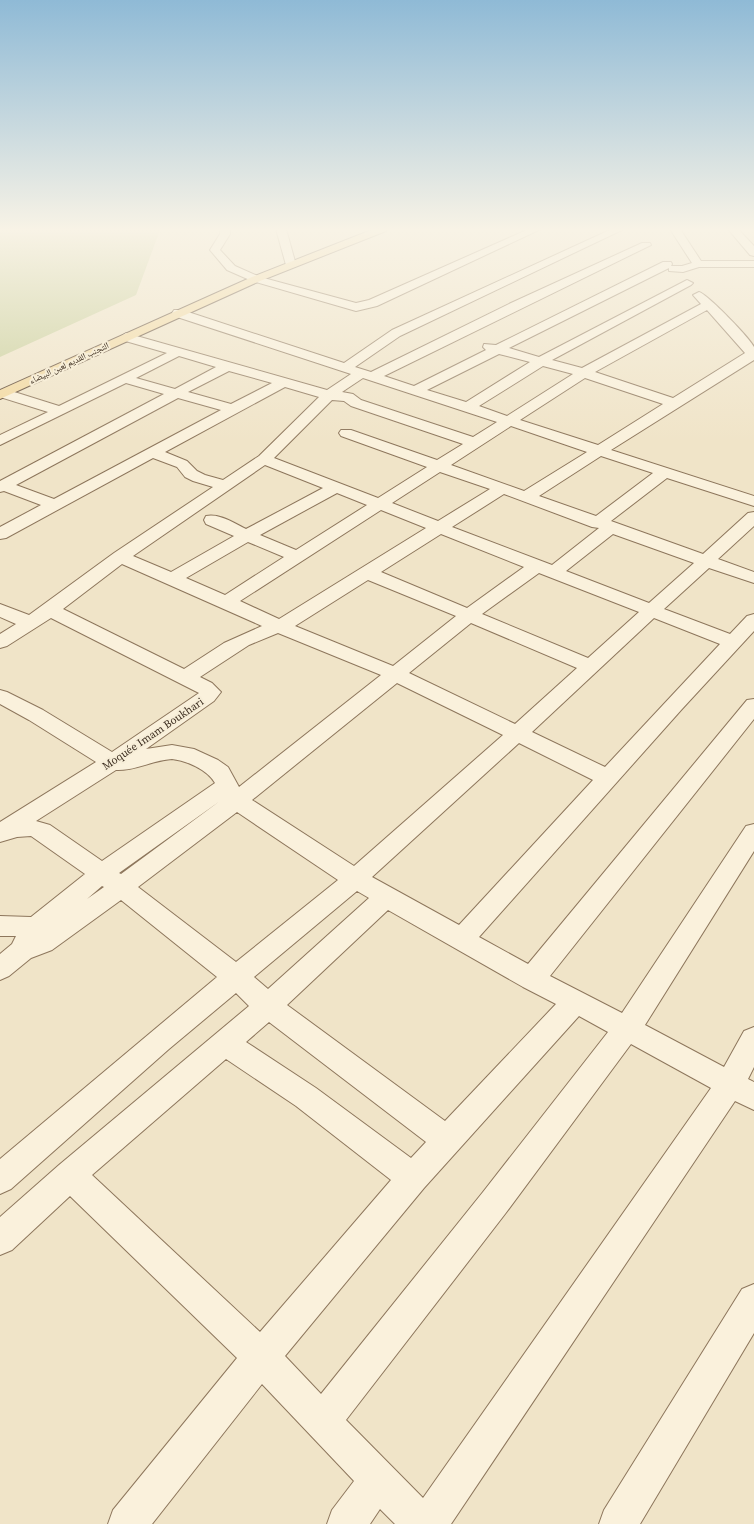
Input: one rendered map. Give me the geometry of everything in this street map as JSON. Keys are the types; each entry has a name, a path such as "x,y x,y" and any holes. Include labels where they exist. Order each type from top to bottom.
{"main road":[{"name":"التجنب القديم لعين البيضاء","path":"1,394 208,300"}],"street":[{"path":"331,300 362,307 377,300"},
{"path":"346,367 396,333 467,300"},
{"path":"0,642 50,610 120,557 264,459 329,395 374,376 527,300"},
{"path":"416,390 495,349 597,300"},
{"path":"468,407 541,362 655,300"},
{"path":"526,497 598,450 753,355 726,322 705,300"},
{"path":"226,602 584,373 637,333 709,304"},
{"path":"178,313 754,501"},
{"path":"566,314 637,333"},
{"path":"126,337 329,395 350,398 356,403 475,443"},
{"path":"455,337 584,373 674,403"},
{"path":"0,441 178,352"},
{"path":"4,482 228,366"},
{"path":"350,398 374,376"},
{"path":"125,379 174,394 232,409"},
{"path":"3,529 55,505 284,382"},
{"path":"1,394 60,411"},
{"path":"346,433 754,578"},
{"path":"152,452 182,464 191,474 199,478 225,485"},
{"path":"264,459 378,505 732,642"},
{"path":"22,951 31,932 36,927 111,880 231,794 395,674 469,615 545,569 604,525 665,472"},
{"path":"4,482 55,505"},
{"path":"172,579 247,535 335,488"},
{"path":"186,677 238,642 262,631 280,627 503,488"},
{"path":"0,1179 74,1113 354,879 518,733 754,517"},
{"path":"212,520 296,556"},
{"path":"120,557 226,602 280,627 395,674 608,778"},
{"path":"368,573 590,666"},
{"path":"0,610 30,623"},
{"name":"Moquée Imam Boukhari","path":"0,833 112,762 210,694 210,690 186,677 50,610"},
{"path":"462,939 732,642 754,620"},
{"path":"0,696 36,715 112,762 124,764 157,753 172,752 186,754 215,768 220,772 231,794 354,879 532,979 576,1001 742,1091"},
{"path":"532,979 754,705"},
{"path":"0,833 24,826 34,827 46,833 111,880 236,977 268,1006 448,1141"},
{"path":"322,1422 494,1203 638,1013 754,832"},
{"path":"0,969 22,951 49,938 111,880"},
{"path":"0,1239 70,1175 268,1006 386,897"},
{"path":"0,926 36,927"},
{"path":"127,1524 261,1357 413,1178 576,1001"},
{"path":"428,1524 742,1091 754,1039"},
{"path":"224,1042 306,1097 413,1178"},
{"path":"70,1175 261,1357 422,1524"},
{"path":"618,1524 754,1301"},
{"path":"346,1524 378,1480"}],"green space":[{"path":"0,300 125,300 0,357"}]}
